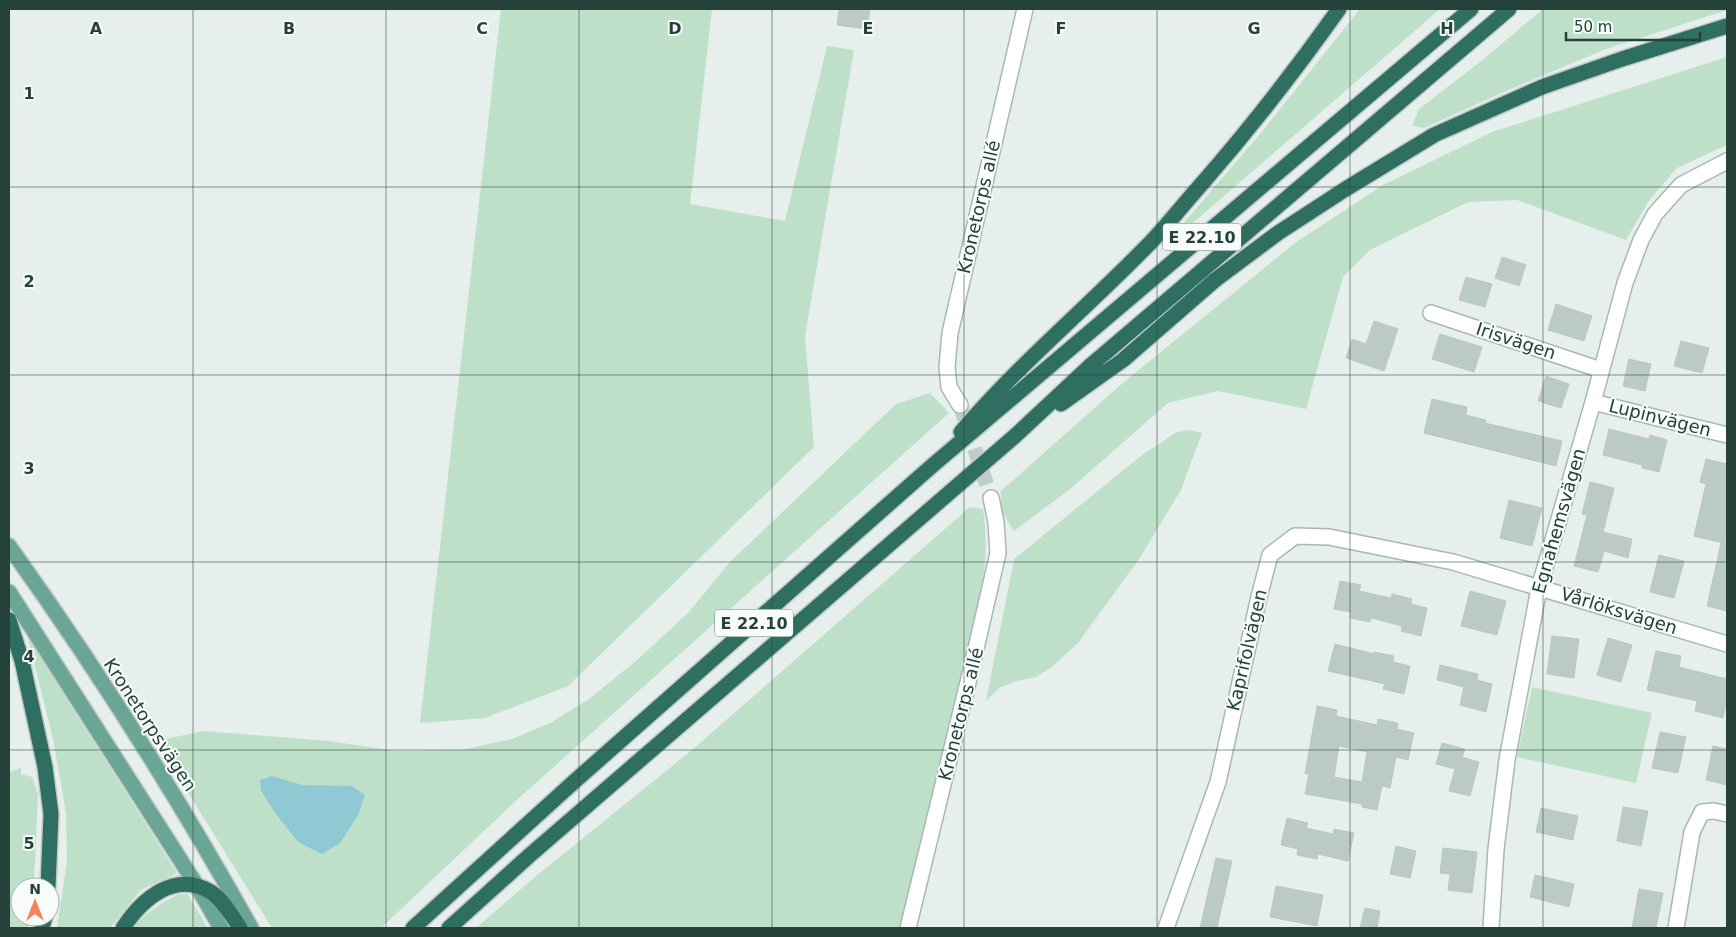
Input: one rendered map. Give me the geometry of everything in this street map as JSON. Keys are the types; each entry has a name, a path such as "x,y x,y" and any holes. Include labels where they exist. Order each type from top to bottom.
{"highway":[{"path":"933,466 981,408 1102,292 1153,240 1242,137 1339,9"},
{"name":"E 22.10","path":"414,928 576,780 933,466 1471,9"},
{"name":"E 22.10","path":"449,928 1015,436 1090,366 1509,9"},
{"path":"1015,436 1123,360 1214,280 1278,233 1434,135 1542,87 1622,59 1727,26"},
{"path":"9,620 22,661 45,767 50,814 48,877"},
{"path":"123,928 150,898 178,884 188,883 212,892 230,911 240,928"}],"main road":[{"name":"Kronetorpsvägen","path":"9,546 122,714 215,863 251,928"},
{"path":"9,592 197,886 221,928"}],"street":[{"name":"Kronetorps allé","path":"960,405 949,387 947,366 950,333 1025,9"},
{"name":"Egnahemsvägen","path":"1491,928 1496,850 1507,760 1539,588 1625,284 1641,240 1655,214 1681,185 1727,161"},
{"name":"Irisvägen","path":"1431,313 1601,370"},
{"name":"Lupinvägen","path":"1593,402 1727,434"},
{"name":"Kronetorps allé","path":"908,928 972,670 998,553 996,522 991,498"},
{"name":"Kaprifolvägen","path":"1166,928 1218,782 1270,555 1295,536 1330,538 1453,562"},
{"name":"Vårlöksvägen","path":"1453,562 1727,644"},
{"path":"1676,928 1692,832 1702,812 1714,811 1727,814"}],"green space":[{"path":"501,9 712,9 690,204 785,221 827,46 854,50 805,336 814,447 568,686 485,718 420,723"},
{"path":"1360,9 1440,9 1157,254 1260,134"},
{"path":"1543,9 1727,10 1606,49 1424,128 1412,126 1419,109 1485,58"},
{"path":"1727,57 1727,145 1677,168 1650,199 1626,240 1517,200 1468,202 1370,250 1343,277 1306,409 1218,391 1168,403 1069,490 1014,531 1001,510 1001,491 1125,381 1295,243 1383,185 1492,132"},
{"path":"930,393 949,413 519,798 381,928 272,928 156,741 204,731 328,741 396,751 461,750 512,739 552,722 589,699 636,661 688,613 730,562 896,404"},
{"path":"1189,430 1202,433 1181,490 1139,559 1078,643 1052,667 1036,677 1017,681 999,688 986,701 1014,559 1142,455 1177,432"},
{"path":"970,507 983,509 986,546 983,582 901,928 476,928 535,877 692,750"},
{"path":"28,638 177,873 141,890 110,928 57,928 60,927 60,908 67,861 66,813 53,739"},
{"path":"1532,687 1652,713 1636,783 1517,757"},
{"path":"21,768 21,774 32,777 38,794 34,877 10,877 10,927 28,928 9,928 9,772"},
{"path":"179,894 188,895 208,928 133,928 154,909"}],"water":[{"path":"272,776 302,785 352,786 365,795 358,815 340,843 322,854 298,842 261,791 260,780"}],"building":[{"path":"839,9 870,9 867,29 837,25"},
{"path":"1502,257 1526,265 1519,286 1495,278"},
{"path":"1466,277 1492,284 1485,307 1459,300"},
{"path":"1556,304 1592,316 1584,341 1548,330"},
{"path":"1374,321 1398,329 1384,371 1346,358 1352,339 1366,344"},
{"path":"1440,334 1482,347 1474,372 1432,359"},
{"path":"1681,341 1709,348 1702,373 1674,366"},
{"path":"1629,359 1651,364 1645,391 1623,386"},
{"path":"1546,376 1569,384 1561,408 1538,401"},
{"path":"1432,399 1467,407 1466,415 1486,420 1485,423 1562,441 1556,466 1424,433"},
{"path":"1609,429 1649,439 1650,435 1667,440 1659,472 1642,468 1642,465 1603,455"},
{"path":"1706,459 1727,464 1727,544 1694,536 1706,484 1700,482"},
{"path":"1590,482 1614,488 1603,532 1632,539 1628,558 1604,551 1598,572 1574,566 1587,515 1582,514"},
{"path":"1509,500 1542,508 1532,546 1500,538"},
{"path":"1721,543 1727,544 1727,611 1707,606"},
{"path":"1659,555 1684,561 1674,598 1650,592"},
{"path":"1340,581 1361,585 1359,591 1391,598 1392,594 1412,599 1411,604 1427,608 1421,636 1401,631 1402,626 1371,618 1370,622 1350,618 1351,612 1334,609"},
{"path":"1470,591 1506,601 1497,635 1461,626"},
{"path":"1552,636 1579,639 1574,678 1547,674"},
{"path":"1608,638 1632,645 1621,682 1597,675"},
{"path":"1335,644 1374,654 1374,652 1394,656 1393,662 1410,666 1404,694 1383,689 1385,684 1328,671"},
{"path":"1656,651 1681,656 1679,667 1727,679 1727,699 1723,718 1695,711 1697,701 1647,690"},
{"path":"1440,665 1478,674 1477,680 1492,684 1486,712 1460,705 1464,687 1437,680"},
{"path":"1317,706 1337,710 1336,716 1377,725 1378,719 1398,723 1397,729 1414,733 1408,760 1396,757 1390,788 1382,786 1377,810 1362,807 1362,804 1305,794 1309,774 1305,774","holes":["1339,746 1367,752 1362,782 1334,777"]},
{"path":"1660,732 1686,737 1678,773 1652,768"},
{"path":"1442,743 1465,749 1462,757 1479,762 1470,796 1449,791 1455,769 1436,764"},
{"path":"1713,746 1727,749 1727,785 1706,780"},
{"path":"1623,807 1648,811 1641,846 1617,841"},
{"path":"1541,808 1578,816 1573,840 1536,832"},
{"path":"1287,818 1308,823 1306,828 1333,834 1334,829 1354,833 1348,861 1318,854 1317,859 1297,855 1298,849 1281,845"},
{"path":"1396,846 1416,851 1410,878 1390,874"},
{"path":"1443,848 1477,852 1472,893 1448,890 1450,874 1440,873"},
{"path":"1216,858 1232,861 1217,928 1200,928"},
{"path":"1535,875 1574,884 1569,907 1530,897"},
{"path":"1276,886 1323,895 1317,926 1270,917"},
{"path":"1639,889 1663,893 1656,928 1632,928"},
{"path":"1365,908 1380,911 1377,928 1360,928"}],"tunnel":[{"path":"960,405 991,498"}]}
